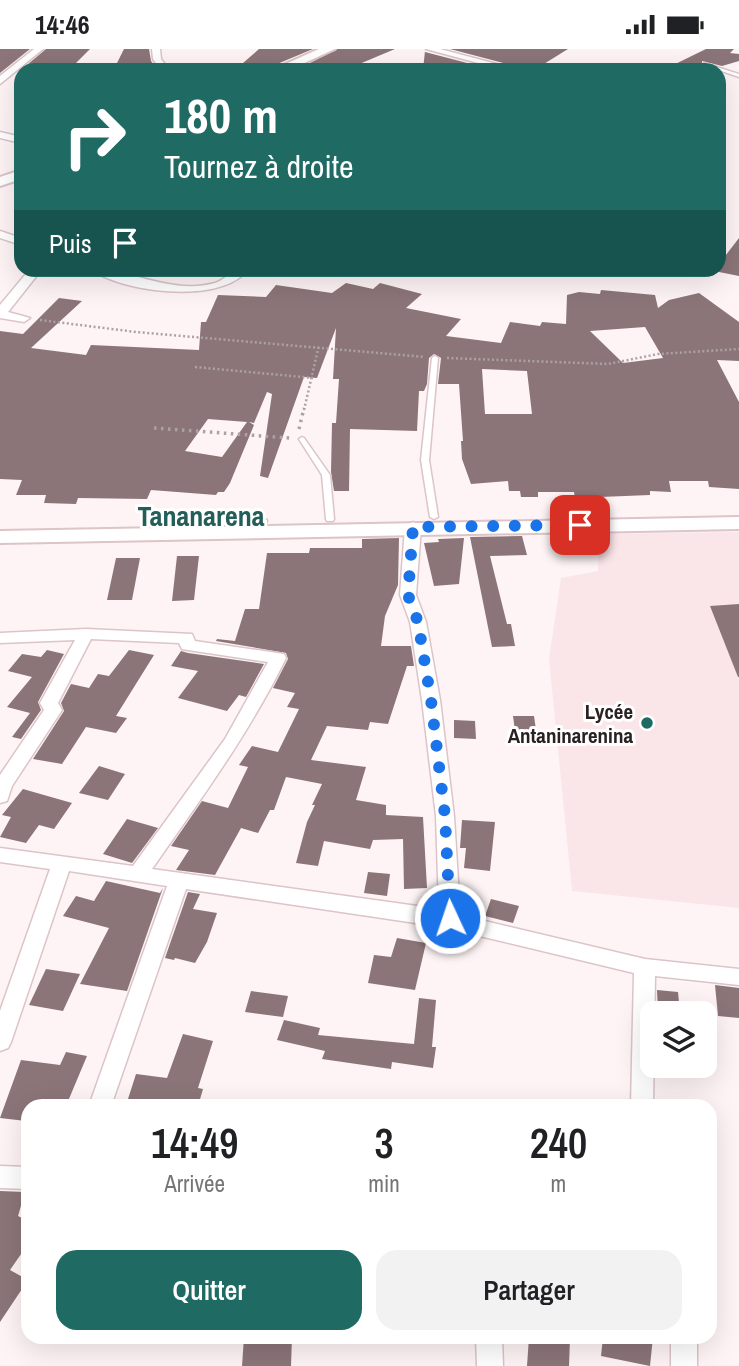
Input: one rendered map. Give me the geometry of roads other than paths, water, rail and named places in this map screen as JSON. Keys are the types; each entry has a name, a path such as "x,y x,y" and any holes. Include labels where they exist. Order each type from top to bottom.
{"street":[{"path":"22,63 39,49"},
{"path":"295,63 329,49"},
{"path":"430,49 487,63"},
{"path":"24,318 0,313 30,277"},
{"path":"115,277 176,288 221,285 233,277"},
{"path":"0,537 102,530 629,519 739,511"},
{"path":"262,527 330,519 426,524"},
{"path":"629,519 739,523"},
{"path":"426,524 408,595 418,622 431,700 445,816 450,918"},
{"path":"0,525 102,530"},
{"path":"0,796 3,785 53,710 48,703 86,634"},
{"path":"0,638 86,634 186,639 188,645 278,658 256,702 230,743 139,872"},
{"path":"0,855 139,872 450,918 467,925 645,967 739,977"},
{"path":"0,1042 62,863"},
{"path":"102,1099 179,880"},
{"path":"642,1099 645,967"},
{"path":"0,1177 21,1178"},
{"path":"489,1344 490,1366"},
{"path":"684,1344 684,1366"}],"lane":[{"path":"426,524 425,460 435,358"},
{"path":"302,439 326,475 330,519"}],"place":[{"name":"Lycée Antaninarenina","path":"647,723"}],"district":[{"name":"Tananarena","path":"201,516"}]}
